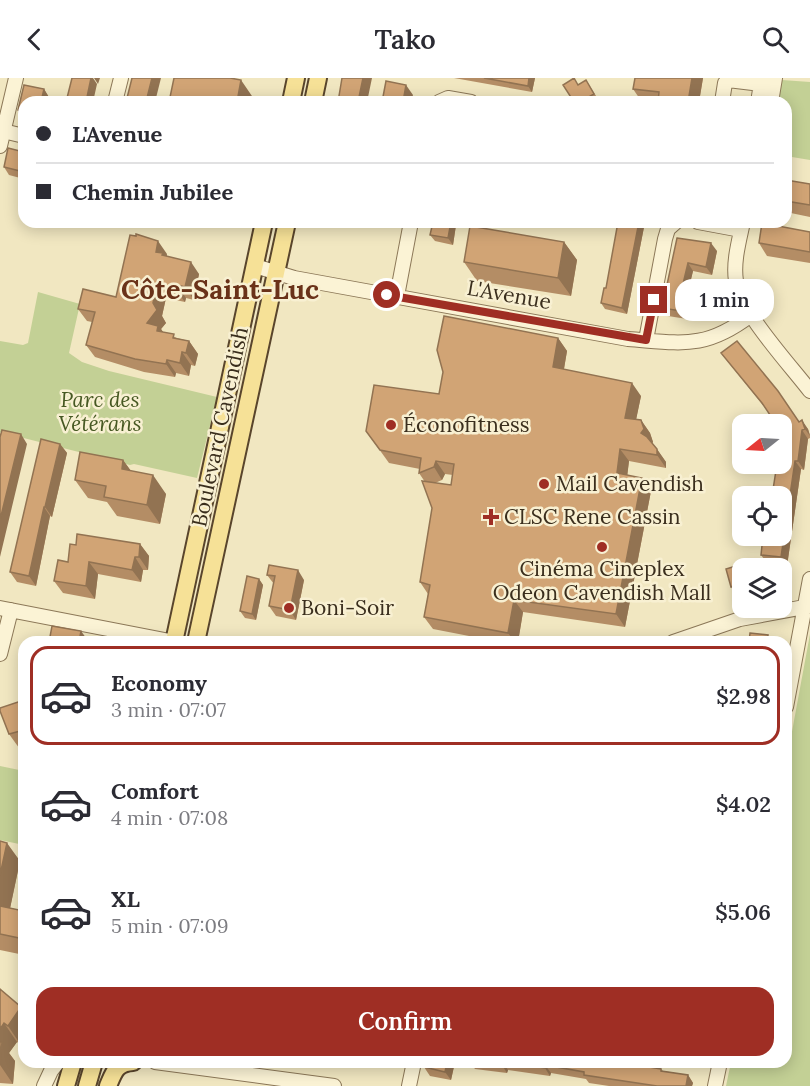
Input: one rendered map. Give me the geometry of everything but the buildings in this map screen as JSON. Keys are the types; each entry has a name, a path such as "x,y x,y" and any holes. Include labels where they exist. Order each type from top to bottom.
{"main road":[{"path":"292,96 296,78"},
{"path":"314,96 318,78"},
{"name":"Boulevard Cavendish","path":"176,636 263,228"},
{"name":"Boulevard Cavendish","path":"197,636 286,228"},
{"path":"66,1086 71,1068"},
{"path":"89,1086 94,1068"},
{"path":"108,1086 117,1068"}],"street":[{"path":"0,146 16,78"},
{"path":"116,96 121,78"},
{"path":"772,96 775,78"},
{"path":"723,96 725,83 728,80 762,81 759,96"},
{"path":"3,131 18,135"},
{"path":"397,296 410,228"},
{"path":"646,340 665,239 669,228"},
{"path":"742,228 735,279 740,296 751,315 810,391"},
{"name":"L'Avenue","path":"255,266 294,278 628,339 673,343 697,342 729,329 751,315"},
{"path":"792,678 807,607 810,579"},
{"path":"690,636 740,619 807,607"},
{"path":"0,654 5,609 144,636"},
{"path":"44,1086 53,1068"},
{"path":"191,1068 274,1082 334,1086"},
{"path":"409,1086 413,1068"},
{"path":"715,1086 719,1068"}],"green space":[{"path":"782,80 810,82 810,160 792,157 792,96 779,96"},
{"name":"Parc des Vétérans","path":"38,292 80,304 69,353 82,362 109,371 217,397 197,478 130,465 0,432 0,341 23,345 28,343"},
{"path":"810,634 810,1086 726,1086 730,1068 792,1068 792,732"},
{"path":"0,766 18,770 18,844 0,840"}],"place":[{"name":"Éconofitness","path":"391,425"},
{"name":"Mail Cavendish","path":"544,484"},
{"name":"CLSC Rene Cassin","path":"491,517"},
{"name":"Cinéma Cineplex Odeon Cavendish Mall","path":"602,547"},
{"name":"Boni-Soir","path":"289,608"}],"district":[{"name":"Côte-Saint-Luc","path":"220,290"}],"route":[{"path":"387,295 628,339 646,340 654,300"}]}
